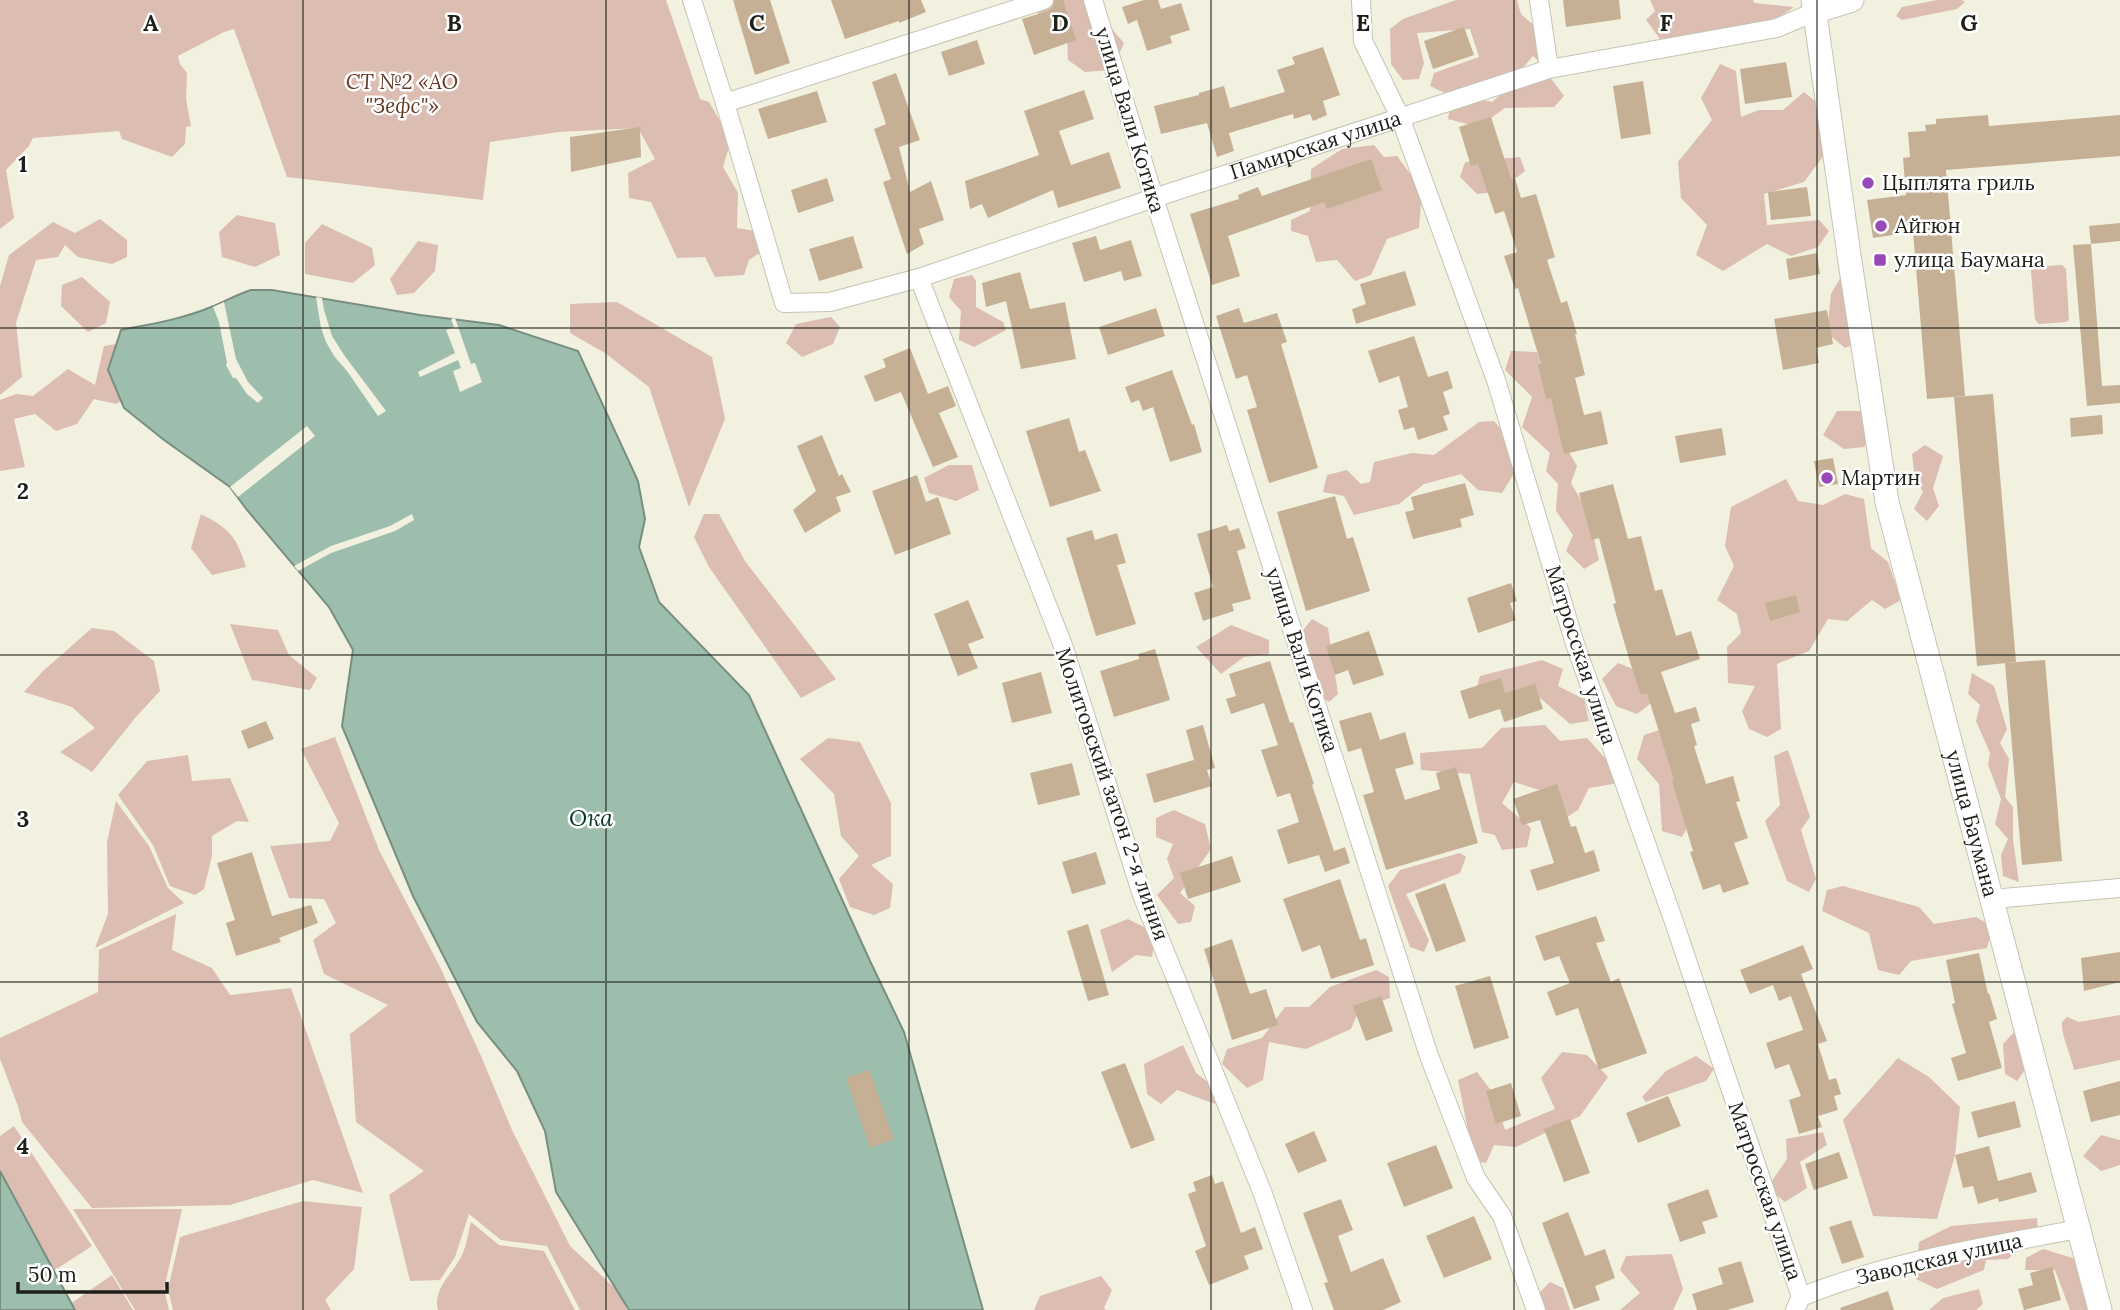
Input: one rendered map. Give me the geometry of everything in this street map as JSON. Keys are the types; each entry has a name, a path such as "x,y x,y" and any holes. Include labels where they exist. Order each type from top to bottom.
{"street":[{"path":"692,0 725,103 1044,0"},
{"name":"улица Вали Котика","path":"1093,0 1428,1053 1476,1178 1502,1216 1536,1310"},
{"name":"Матросская улица","path":"1361,0 1363,41 1400,117 1496,380 1575,644 1673,919 1798,1303"},
{"path":"1539,0 1549,69"},
{"name":"Памирская улица","path":"725,103 784,303 830,302 919,278 1549,69 1777,28 1814,6 1852,0"},
{"name":"улица Баумана","path":"1814,6 1887,502 2100,1310"},
{"name":"Молитовский затон 2-я линия","path":"919,278 1064,648 1142,895 1263,1194 1303,1310"},
{"path":"1992,899 2120,888"},
{"name":"Заводская улица","path":"1798,1303 1824,1288 1908,1262 2078,1229"}],"green space":[{"name":"СТ №2 «АО \"Зефс\"»","path":"0,0 666,0 700,99 709,102 731,140 723,167 738,193 737,228 756,231 764,250 749,260 744,275 715,277 705,257 677,258 651,202 629,198 628,173 655,159 638,128 559,132 490,142 483,200 287,177 234,29 178,56 187,73 186,99 191,126 186,127 185,144 172,157 122,139 119,131 33,138 29,146 6,170 14,218 0,229"},
{"path":"1036,0 1090,0 1090,4 1124,43 1112,70 1085,72 1068,60 1067,36 1040,25"},
{"path":"1456,0 1517,0 1521,14 1555,44 1558,63 1544,66 1533,56 1521,70 1445,93 1430,86 1434,73 1479,57 1470,29 1417,33 1424,63 1419,79 1403,80 1391,64 1390,29 1403,19"},
{"path":"1650,0 1753,0 1754,3 1794,7 1774,21 1674,51 1660,39 1646,20 1655,11"},
{"path":"1937,0 1965,2 1957,9 1902,20 1896,16 1902,7"},
{"path":"1720,64 1736,71 1741,117 1759,110 1783,110 1804,92 1821,106 1824,155 1804,182 1764,194 1767,225 1819,220 1829,231 1818,247 1791,256 1767,244 1723,271 1696,255 1707,225 1681,198 1678,162 1712,120 1701,98"},
{"path":"1550,77 1564,96 1554,107 1505,108 1478,127 1448,119 1450,107 1475,98 1492,102 1507,89"},
{"path":"1374,145 1384,157 1397,156 1422,190 1419,228 1387,239 1371,275 1355,281 1337,260 1316,262 1308,236 1291,231 1291,220 1310,211 1311,169 1342,149"},
{"path":"1520,157 1525,171 1498,192 1477,194 1460,177 1465,162"},
{"path":"237,215 275,223 280,255 255,267 222,257 219,232"},
{"path":"100,219 127,240 127,257 112,264 78,257 65,245 58,257 36,260 16,323 22,377 0,395 0,286 9,255 53,222 75,233"},
{"path":"322,224 372,248 375,265 353,283 305,274 305,243"},
{"path":"418,241 438,245 435,271 414,293 397,295 390,279"},
{"path":"2062,265 2066,269 2069,320 2039,324 2035,320 2031,271 2034,267"},
{"path":"1843,273 1866,339 1845,348 1827,333 1831,294"},
{"path":"972,275 976,281 976,307 1003,322 1006,330 974,347 959,340 961,311 949,297 954,279"},
{"path":"82,277 110,302 106,323 88,332 61,306 62,285"},
{"path":"617,302 712,357 725,419 689,507 649,387 605,353 570,333 570,304"},
{"path":"831,317 840,327 833,344 802,357 786,343 796,324"},
{"path":"123,343 137,391 116,404 94,399 77,424 56,431 35,414 14,419 25,467 0,471 0,400 16,394 33,396 68,369 95,385 104,346"},
{"path":"1511,351 1537,352 1549,390 1574,401 1566,447 1577,466 1571,483 1588,512 1599,560 1584,569 1566,551 1573,535 1556,511 1558,484 1546,471 1550,453 1522,427 1532,397 1505,370"},
{"path":"1837,411 1861,411 1872,436 1864,447 1844,449 1823,435"},
{"path":"1494,421 1510,440 1518,467 1502,493 1478,490 1461,474 1424,484 1399,504 1354,515 1344,496 1323,492 1327,475 1347,470 1361,484 1370,482 1374,462 1412,453 1434,455 1479,422"},
{"path":"1925,445 1943,456 1933,488 1939,506 1927,521 1914,509 1923,492 1915,479 1912,454"},
{"path":"949,465 972,465 979,490 956,501 929,493 924,478"},
{"path":"1786,479 1798,501 1823,505 1845,494 1864,499 1871,548 1888,562 1901,600 1885,609 1872,600 1847,621 1828,619 1809,651 1777,664 1781,729 1767,737 1749,729 1742,711 1755,686 1728,683 1727,647 1741,633 1737,614 1717,600 1734,566 1725,546 1731,507"},
{"path":"201,514 231,534 246,567 212,575 191,548"},
{"path":"704,514 719,514 745,561 836,679 801,698 709,567 694,537"},
{"path":"1312,619 1328,628 1338,694 1329,702 1314,692 1300,634"},
{"path":"230,624 278,630 289,655 317,678 310,690 252,680"},
{"path":"1231,625 1269,640 1269,654 1244,657 1221,674 1196,647"},
{"path":"92,628 114,631 154,661 160,691 92,772 60,752 95,728 72,707 24,692 43,671"},
{"path":"1542,660 1563,669 1558,686 1584,699 1589,721 1570,724 1532,691 1492,701 1475,693 1480,676"},
{"path":"1618,663 1644,673 1655,700 1637,714 1616,706 1602,679"},
{"path":"1972,673 1994,686 2007,729 2000,743 2009,759 2005,797 2013,807 2013,839 2019,882 2003,876 2001,855 2008,839 1995,824 2001,799 1988,765 1990,753 1976,721 1980,705 1968,694"},
{"path":"1545,725 1560,741 1587,738 1614,768 1619,783 1589,788 1578,810 1561,821 1549,793 1514,782 1502,803 1531,828 1527,847 1502,850 1495,835 1482,832 1470,774 1421,770 1420,753 1482,748 1501,728"},
{"path":"1666,728 1693,817 1682,837 1662,831 1659,784 1637,759 1644,735"},
{"path":"335,737 379,850 440,967 512,1130 570,1246 620,1293 627,1310 580,1310 547,1246 501,1240 469,1214 455,1257 440,1280 410,1281 389,1195 424,1171 356,1122 350,1034 388,1005 324,974 313,940 336,923 324,899 289,898 270,846 330,841 339,823 301,749"},
{"path":"828,738 860,742 891,803 891,856 871,865 893,884 890,908 874,915 850,907 839,879 859,856 841,836 834,794 800,759"},
{"path":"1788,750 1810,817 1801,830 1816,879 1809,892 1787,881 1765,821 1780,805 1774,756"},
{"path":"188,755 192,781 230,778 249,822 237,821 212,836 212,856 204,889 195,895 170,886 153,845 118,795 147,761"},
{"path":"116,801 149,846 168,888 184,903 95,948 108,914 107,842"},
{"path":"1174,810 1205,824 1211,849 1180,893 1195,906 1191,922 1178,924 1157,895 1174,878 1167,859 1173,844 1156,837 1156,818"},
{"path":"1460,853 1466,857 1460,873 1406,894 1429,940 1424,952 1410,947 1388,886 1400,870"},
{"path":"1843,886 1919,907 1934,924 1976,917 1993,927 1987,948 1911,961 1899,975 1878,970 1869,933 1822,911 1827,890"},
{"path":"176,914 172,950 212,968 230,995 291,988 363,1193 313,1180 230,1205 92,1208 22,1122 0,1059 0,1038 98,992 99,950"},
{"path":"1128,919 1156,933 1152,957 1136,955 1112,972 1100,930"},
{"path":"1376,970 1389,977 1390,998 1360,1008 1351,1029 1306,1049 1269,1042 1263,1080 1247,1088 1222,1064 1227,1049 1262,1038 1285,1007 1309,1007 1330,987"},
{"path":"2120,1015 2120,1060 2074,1070 2062,1022 2067,1017 2079,1022"},
{"path":"2016,1030 2038,1052 2017,1081 2005,1074 2003,1044"},
{"path":"1183,1045 1196,1073 1221,1092 1215,1104 1177,1090 1161,1104 1147,1094 1144,1064"},
{"path":"1562,1052 1587,1055 1608,1077 1580,1116 1516,1147 1494,1145 1486,1163 1474,1161 1458,1080 1477,1072 1495,1096 1505,1130 1555,1109 1541,1078"},
{"path":"1696,1056 1714,1069 1706,1081 1646,1102 1642,1097 1666,1071"},
{"path":"1898,1058 1929,1077 1960,1107 1955,1155 1937,1219 1873,1216 1843,1120"},
{"path":"14,1126 92,1246 41,1279 0,1200 0,1136"},
{"path":"1823,1132 1827,1145 1800,1162 1807,1188 1785,1202 1767,1188 1787,1159 1786,1139"},
{"path":"2101,1135 2120,1140 2120,1165 2101,1171 2083,1156"},
{"path":"303,1201 362,1207 354,1269 325,1300 331,1310 173,1310 168,1289 180,1237"},
{"path":"73,1209 182,1209 164,1289 169,1310 135,1310"},
{"path":"2037,1218 2038,1231 2008,1259 1986,1260 1984,1270 1937,1289 1916,1279 1919,1242 1951,1226"},
{"path":"471,1222 499,1245 544,1251 575,1310 438,1310 438,1295 462,1255"},
{"path":"2043,1249 2076,1259 2096,1310 2070,1310 2055,1270 2025,1270 2026,1258"},
{"path":"1672,1254 1683,1289 1673,1310 1620,1310 1640,1293 1620,1270 1626,1256"},
{"path":"112,1275 133,1310 63,1310 63,1309"},
{"path":"1101,1276 1112,1290 1104,1308 1106,1310 1034,1310 1040,1296"},
{"path":"1550,1282 1563,1288 1570,1310 1540,1310 1537,1295"},
{"path":"1979,1289 1983,1304 1976,1310 1929,1310 1943,1298"}],"water":[{"name":"Ока","path":"251,290 272,290 420,315 499,325 578,351 638,481 645,519 639,547 659,602 749,695 904,1032 983,1310 629,1310 556,1192 545,1131 517,1071 477,1022 413,896 342,726 353,650 329,607 230,487 124,408 108,370 121,330 189,315"},
{"path":"0,1171 75,1310 0,1310"}],"pier":[{"path":"316,297 322,298 332,336 386,411 378,416 326,342"},
{"path":"224,302 236,359 248,382 263,398 258,403 247,394 236,378 233,378 226,365 219,322 213,307"},
{"path":"455,318 471,364 475,363 482,382 460,392 453,371 461,368 458,360 420,377 418,372 455,353 446,330 454,327 451,319"},
{"path":"307,426 315,436 238,497 230,487"},
{"path":"412,514 414,520 395,531 331,553 298,571 294,566 331,546 390,526"}],"building":[{"path":"733,0 770,0 790,63 755,75"},
{"path":"831,0 921,0 926,12 845,39"},
{"path":"1055,0 1063,0 1076,40 1034,55 1022,19 1048,11"},
{"path":"1144,0 1158,0 1161,9 1181,3 1190,30 1170,36 1172,43 1147,51 1137,20 1128,24 1122,7"},
{"path":"1563,0 1619,0 1621,19 1566,27"},
{"path":"1464,27 1474,55 1433,69 1424,41"},
{"path":"977,40 985,64 949,76 941,52"},
{"path":"1323,47 1340,95 1323,101 1327,115 1313,121 1310,114 1294,119 1293,114 1229,133 1234,151 1217,157 1207,123 1161,134 1154,106 1224,86 1230,108 1285,92 1277,70 1295,64 1292,57"},
{"path":"1786,62 1792,97 1745,104 1740,69"},
{"path":"896,73 920,140 899,147 910,192 931,181 944,220 919,229 924,244 907,254 883,182 891,179 874,129 886,124 872,82"},
{"path":"1643,81 1651,134 1621,139 1613,86"},
{"path":"1084,90 1094,119 1059,131 1071,165 1109,152 1121,188 1058,208 1053,190 988,218 982,204 970,209 965,181 1039,155 1024,111"},
{"path":"817,91 827,122 768,139 758,109"},
{"path":"1988,115 1989,126 2120,115 2120,156 1946,170 1965,396 1927,399 1913,232 1873,238 1867,200 1906,195 1903,158 1910,157 1908,132 1926,131 1925,125 1936,124 1936,119"},
{"path":"1491,117 1511,179 1515,178 1521,198 1536,194 1555,257 1547,260 1561,303 1567,301 1577,334 1585,375 1575,378 1584,415 1601,411 1608,444 1564,454 1551,398 1546,399 1538,365 1541,364 1518,288 1515,289 1504,256 1517,252 1504,211 1495,214 1478,164 1471,166 1459,127"},
{"path":"640,127 641,157 571,172 570,137"},
{"path":"1371,159 1382,190 1327,209 1324,202 1228,236 1240,276 1212,285 1190,214 1239,199 1238,195 1258,187 1262,196"},
{"path":"827,178 834,201 798,213 791,190"},
{"path":"1807,187 1811,216 1771,220 1768,192"},
{"path":"2120,223 2120,241 2091,244 2089,226"},
{"path":"853,236 863,268 819,281 809,249"},
{"path":"1096,236 1100,250 1131,240 1142,276 1124,281 1121,271 1084,282 1072,243"},
{"path":"2091,244 2102,386 2120,385 2120,403 2087,406 2073,245"},
{"path":"1817,253 1820,274 1789,280 1786,259"},
{"path":"1405,271 1416,305 1356,324 1352,309 1366,304 1360,284"},
{"path":"1020,272 1030,309 1065,302 1076,359 1021,369 1006,301 986,307 982,283"},
{"path":"1156,308 1165,336 1108,355 1099,327"},
{"path":"1239,308 1244,323 1277,313 1287,342 1281,344 1318,468 1269,483 1247,410 1257,407 1247,375 1236,379 1216,316"},
{"path":"1827,310 1833,344 1816,348 1819,363 1783,370 1774,319"},
{"path":"1414,336 1428,377 1448,371 1453,388 1443,392 1450,414 1443,416 1448,430 1418,440 1414,427 1404,430 1398,410 1408,407 1399,376 1379,383 1368,351"},
{"path":"910,348 928,394 948,386 956,406 939,413 958,457 933,467 901,392 875,402 864,376 886,367 883,359"},
{"path":"1172,370 1192,425 1194,424 1202,452 1170,462 1153,407 1143,411 1139,400 1131,403 1125,387"},
{"path":"1993,394 2016,662 1977,666 1954,397"},
{"path":"2102,415 2103,434 2071,437 2070,418"},
{"path":"1069,418 1079,452 1085,450 1101,491 1050,507 1026,431"},
{"path":"1722,428 1726,455 1680,463 1675,436"},
{"path":"822,435 839,476 842,474 851,492 836,497 841,511 805,533 793,510 816,491 797,446"},
{"name":"Мартин","path":"1833,458 1838,484 1819,487 1814,461"},
{"path":"917,475 926,502 938,497 951,534 895,555 872,491"},
{"path":"1465,483 1474,515 1460,519 1462,527 1413,539 1405,512 1414,510 1411,497"},
{"path":"1613,484 1628,539 1641,536 1655,591 1662,589 1676,636 1691,631 1700,659 1661,672 1675,713 1696,707 1700,721 1691,724 1697,745 1694,746 1706,784 1733,776 1740,801 1736,802 1748,838 1734,843 1749,884 1723,893 1720,884 1703,890 1690,852 1693,851 1672,781 1674,780 1647,693 1641,695 1630,662 1613,604 1616,603 1599,538 1592,540 1579,493"},
{"path":"1335,496 1347,539 1353,537 1370,591 1306,611 1277,512"},
{"path":"1227,525 1229,531 1239,528 1246,548 1237,551 1251,599 1232,604 1234,611 1203,621 1194,593 1213,587 1197,534"},
{"path":"1092,530 1095,540 1117,533 1126,563 1117,565 1136,624 1096,636 1066,538"},
{"path":"1511,583 1517,601 1510,603 1516,620 1478,633 1467,598"},
{"path":"1796,595 1800,612 1770,621 1765,603"},
{"path":"968,600 984,638 968,644 978,668 958,676 934,614"},
{"path":"1369,631 1384,675 1353,685 1348,670 1335,675 1326,646"},
{"path":"1155,649 1170,700 1114,717 1100,671 1139,659 1138,654"},
{"path":"2045,660 2062,861 2022,865 2005,663"},
{"path":"1270,661 1314,784 1312,785 1334,851 1345,847 1350,863 1325,872 1319,855 1288,864 1277,830 1299,822 1290,793 1277,797 1261,750 1278,745 1264,703 1231,714 1226,699 1236,696 1229,674"},
{"path":"1041,672 1052,713 1012,723 1002,683"},
{"path":"1501,678 1505,693 1535,684 1543,709 1504,722 1500,709 1469,719 1460,691"},
{"path":"1371,712 1380,740 1405,732 1414,764 1395,769 1405,800 1440,789 1436,773 1456,767 1478,843 1386,870 1363,795 1374,792 1361,748 1348,752 1339,721"},
{"path":"266,721 274,739 248,749 241,731"},
{"path":"1203,725 1215,768 1207,770 1212,786 1154,803 1146,774 1194,760 1186,730"},
{"path":"1072,763 1080,795 1038,805 1030,773"},
{"path":"1557,784 1571,827 1576,826 1585,853 1594,850 1600,871 1537,891 1530,870 1554,863 1540,820 1522,825 1513,799"},
{"path":"252,852 272,916 311,905 318,923 279,938 281,942 236,956 226,923 235,920 217,863"},
{"path":"1096,852 1106,884 1072,894 1062,862"},
{"path":"1232,856 1241,882 1188,899 1180,873"},
{"path":"1340,879 1360,940 1366,938 1374,965 1331,979 1320,945 1302,952 1283,899"},
{"path":"1445,883 1466,941 1436,952 1415,894"},
{"path":"1596,916 1605,941 1596,943 1611,982 1619,978 1647,1053 1599,1070 1578,1008 1556,1016 1547,992 1570,983 1559,956 1544,961 1535,936"},
{"path":"1088,924 1109,995 1088,1001 1067,931"},
{"path":"1232,939 1250,994 1266,989 1278,1025 1232,1040 1204,949"},
{"path":"1803,945 1813,969 1801,974 1827,1041 1818,1044 1829,1080 1836,1078 1841,1094 1834,1096 1838,1110 1818,1116 1822,1127 1799,1134 1789,1100 1801,1096 1789,1064 1775,1069 1766,1043 1803,1030 1791,996 1779,1001 1773,985 1750,994 1740,970"},
{"path":"2120,952 2120,982 2084,991 2081,958"},
{"path":"1979,953 1988,994 1997,1019 1989,1022 2002,1068 1958,1081 1951,1058 1966,1053 1952,1004 1955,1003 1946,960"},
{"path":"1490,976 1509,1038 1474,1049 1455,986"},
{"path":"1381,996 1393,1031 1366,1041 1353,1006"},
{"path":"1125,1063 1155,1140 1131,1149 1101,1072"},
{"path":"869,1070 894,1139 870,1148 846,1078"},
{"path":"2120,1081 2120,1115 2091,1122 2083,1091"},
{"path":"1511,1083 1521,1116 1496,1124 1486,1091"},
{"path":"1668,1096 1681,1126 1638,1143 1626,1113"},
{"path":"2015,1101 2021,1127 1978,1138 1971,1112"},
{"path":"1570,1119 1590,1173 1564,1182 1544,1129"},
{"path":"1314,1131 1327,1161 1298,1173 1285,1144"},
{"path":"1436,1145 1453,1188 1404,1207 1387,1163"},
{"path":"1989,1146 1998,1181 2031,1172 2037,1192 1999,1202 1998,1198 1978,1204 1973,1186 1963,1188 1955,1155"},
{"path":"1839,1152 1848,1178 1814,1190 1805,1164"},
{"path":"1212,1175 1215,1184 1223,1181 1241,1233 1255,1227 1263,1249 1244,1256 1249,1269 1209,1285 1195,1251 1206,1246 1188,1194 1196,1191 1193,1182"},
{"path":"1708,1189 1718,1217 1702,1222 1706,1233 1680,1242 1667,1204"},
{"path":"1341,1199 1353,1230 1338,1236 1351,1272 1383,1258 1401,1302 1383,1310 1334,1310 1324,1283 1328,1282 1303,1213"},
{"path":"1568,1212 1585,1256 1605,1249 1615,1278 1595,1286 1600,1300 1574,1309 1542,1223"},
{"path":"1474,1216 1492,1259 1444,1278 1426,1236"},
{"path":"1851,1220 1864,1257 1842,1264 1829,1227"},
{"path":"1741,1261 1754,1302 1727,1310 1697,1310 1692,1294 1723,1284 1718,1268"},
{"path":"2052,1267 2061,1300 2024,1310 2018,1289 2033,1285 2030,1273"},
{"path":"1888,1291 1894,1310 1840,1308"}],"place":[{"name":"Цыплята гриль","path":"1868,183"},
{"name":"Айгюн","path":"1881,226"},
{"name":"улица Баумана","path":"1880,260"},
{"name":"Мартин","path":"1827,478"}]}
